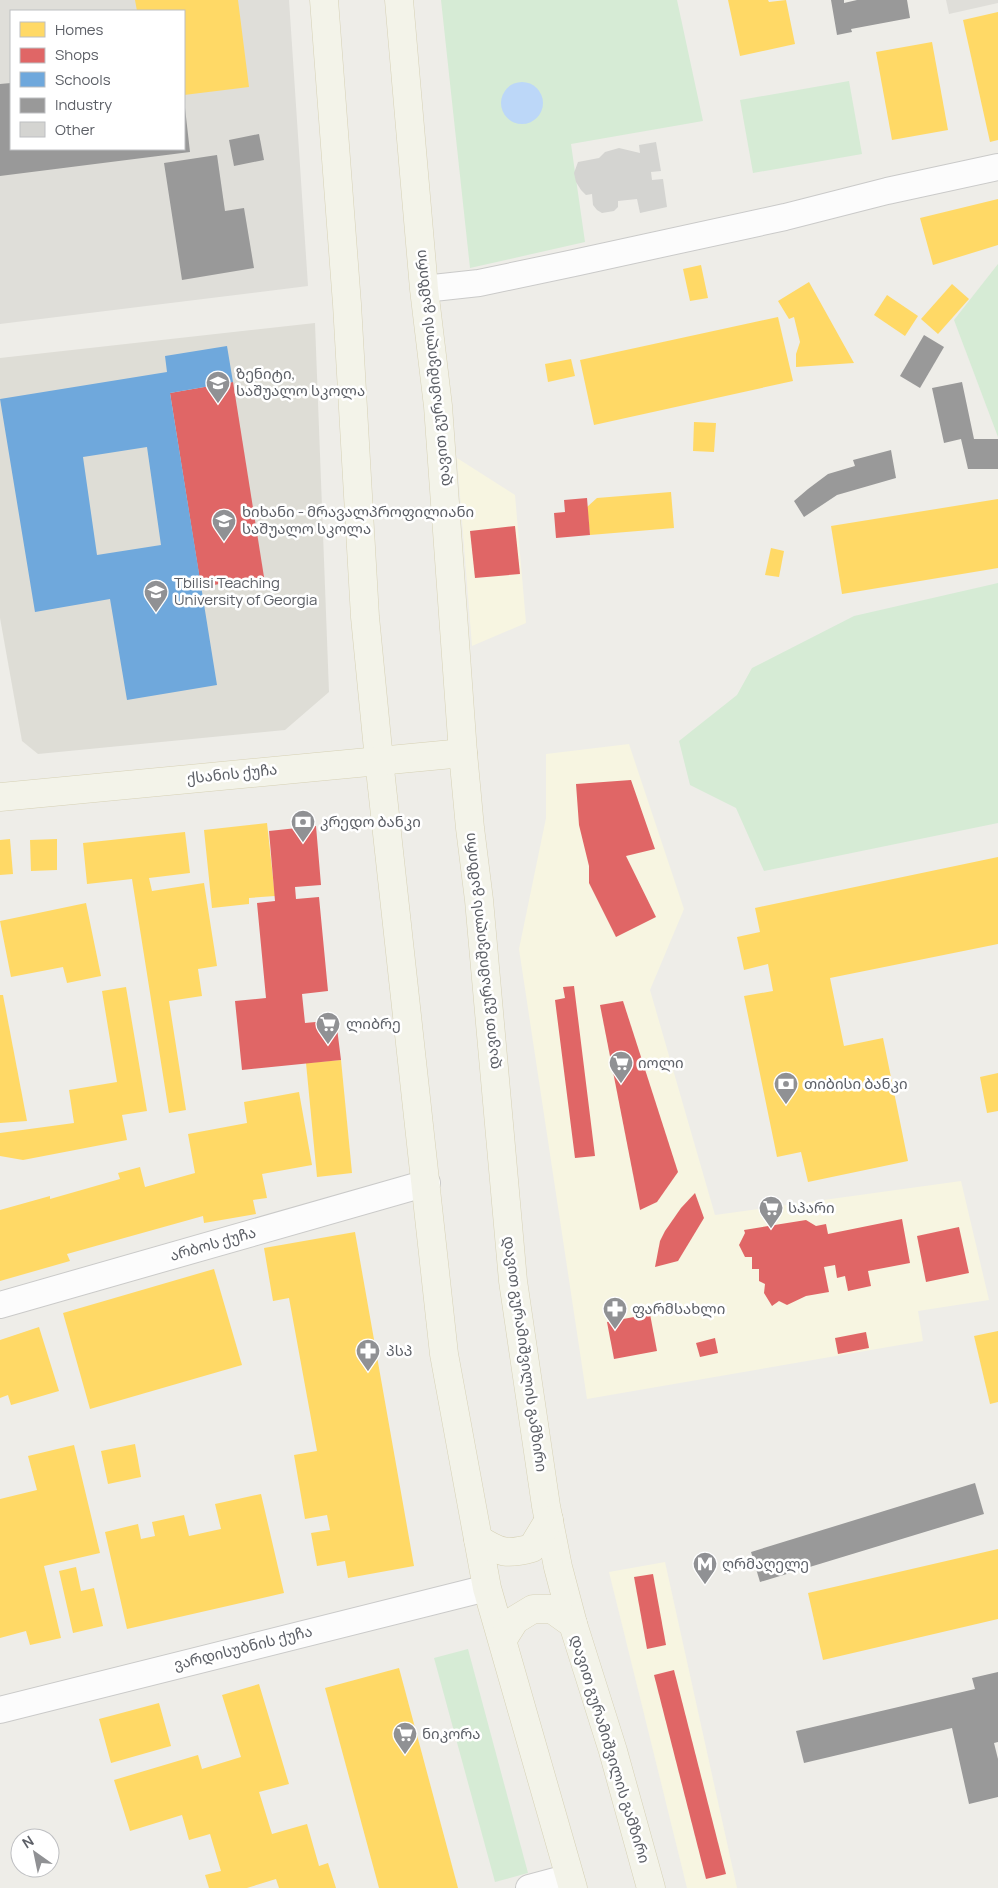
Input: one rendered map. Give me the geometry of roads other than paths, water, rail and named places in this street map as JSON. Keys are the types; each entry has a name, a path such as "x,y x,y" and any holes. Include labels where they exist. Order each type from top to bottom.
{"main road":[{"path":"324,0 347,294 365,617 444,1354 487,1588 571,1883"},
{"name":"დავით გურამიშვილის გამზირი","path":"399,0 424,289 438,406 463,753 479,900 513,1281 549,1520 558,1567 573,1624 613,1751 651,1888"},
{"name":"ქსანის ქუჩა","path":"0,797 463,753"},
{"path":"478,1540 498,1552 516,1553 532,1548 549,1520"},
{"path":"503,1639 515,1620 533,1609 552,1609 573,1624"}],"street":[{"path":"424,289 480,283 574,264 785,218 887,191 998,167"},
{"name":"არბოს ქუჩა","path":"0,1304 427,1183"},
{"name":"ვარდისუბნის ქუჩა","path":"0,1710 487,1588"},
{"path":"529,1888 571,1883"}],"water":[{"path":"522,82 537,88 543,103 537,118 522,124 507,118 501,103 507,88"}],"place":[{"name":"ზენიტი, საშუალო სკოლა","path":"218,404"},
{"name":"ხიხანი - მრავალპროფილიანი საშუალო სკოლა","path":"224,542"},
{"name":"Tbilisi Teaching University of Georgia","path":"156,613"},
{"name":"კრედო ბანკი","path":"303,843"},
{"name":"ლიბრე","path":"328,1045"},
{"name":"იოლი","path":"621,1084"},
{"name":"თიბისი ბანკი","path":"786,1105"},
{"name":"სპარი","path":"771,1229"},
{"name":"ფარმსახლი","path":"615,1330"},
{"name":"პსპ","path":"368,1372"},
{"name":"ღრმაღელე","path":"705,1585"},
{"name":"ნიკორა","path":"405,1755"}]}
